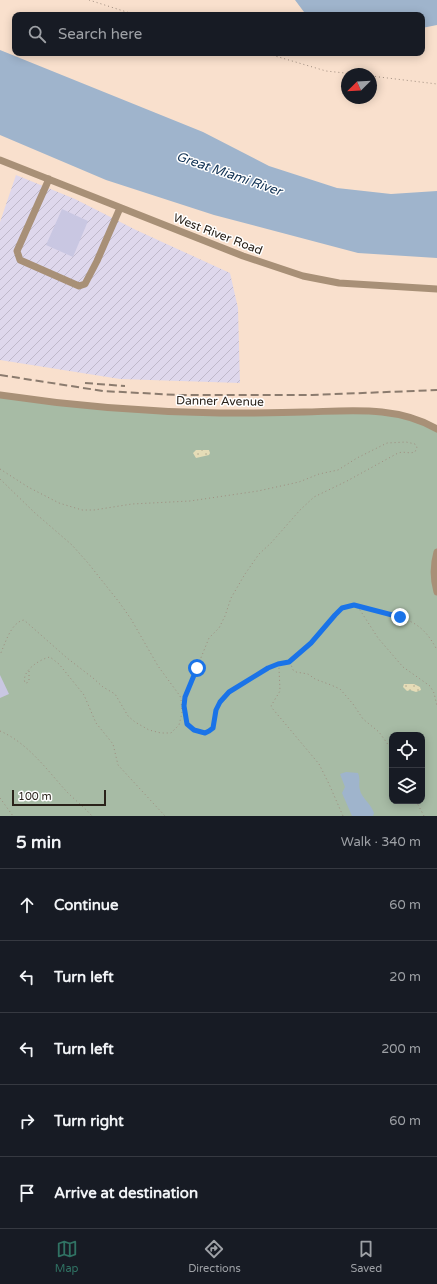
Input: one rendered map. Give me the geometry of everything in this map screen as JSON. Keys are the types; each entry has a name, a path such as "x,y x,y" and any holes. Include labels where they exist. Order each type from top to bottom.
{"street":[{"name":"West River Road","path":"0,160 242,256 303,276 345,283 437,289"},
{"path":"50,179 17,252 20,260 79,286 85,284 97,261 120,208"},
{"name":"Danner Avenue","path":"0,395 94,407 142,410 249,413 375,411 415,418 437,429"},
{"path":"437,552 434,562 437,592"}],"path":[{"path":"89,0 127,12"},
{"path":"275,56 326,71 341,73"},
{"path":"377,77 437,84"},
{"path":"0,469 59,503 82,510 94,510 132,504 190,501 258,491 299,482 319,474 338,470 357,458 387,443 401,442 414,444 417,447 415,452 412,453 403,451 398,453 314,497 254,560 231,598 219,628 209,638 185,697 184,706 187,724 200,733 209,731 213,728 216,710 220,702 229,692 268,668 289,662 316,638 339,611 345,607 354,605 371,608 412,621 427,634 437,650"},
{"path":"0,479 78,552 119,602 133,623 155,662 180,696 182,707 181,720 174,731 167,733 153,732 135,722 128,716 115,694 103,687 67,658 24,620 19,621 13,627 0,654"},
{"path":"354,605 360,610 368,624 385,647 403,667 430,686 434,693 437,706"},
{"path":"29,671 29,680 25,683 24,677 34,664 48,657 52,658 59,664 84,695 96,723 111,741 118,765 165,816"},
{"path":"289,662 293,670 296,672 308,674 314,679 340,689 363,718 379,732 389,746"},
{"path":"280,664 280,691 271,706 319,764 343,816"},
{"path":"0,731 13,739 38,759 68,793 92,816"},
{"path":"0,798 13,816"},
{"path":"418,804 424,816"}],"shaded area":[{"path":"16,175 75,199 136,230 230,273 238,308 240,383 120,379 0,360 0,222"}],"green space":[{"path":"0,395 142,410 380,411 437,429 437,816 0,816"}],"sand":[{"path":"196,450 209,450 210,453 209,455 196,458 193,453"},
{"path":"404,684 414,684 420,687 421,690 416,692 410,690 407,691 403,687"}],"water":[{"path":"295,0 437,0 437,25 425,27 425,12 304,12"},
{"name":"Great Miami River","path":"0,50 203,132 269,166 337,188 391,194 437,191 437,258 358,253 214,215 106,180 0,135"},
{"path":"346,772 358,773 359,788 362,795 373,810 373,816 352,816 342,793 345,787 340,774"}],"building":[{"path":"62,209 88,221 73,257 46,245"},
{"path":"0,675 9,694 0,698"}],"railway":[{"path":"0,375 103,391 178,395 312,395 437,390"},
{"path":"85,383 125,386"}],"route":[{"path":"197,668 185,697 184,706 187,724 194,730 200,733 205,733 213,728 216,710 220,702 229,692 268,668 289,662 311,643 342,608 354,605 371,608 400,617"}]}
